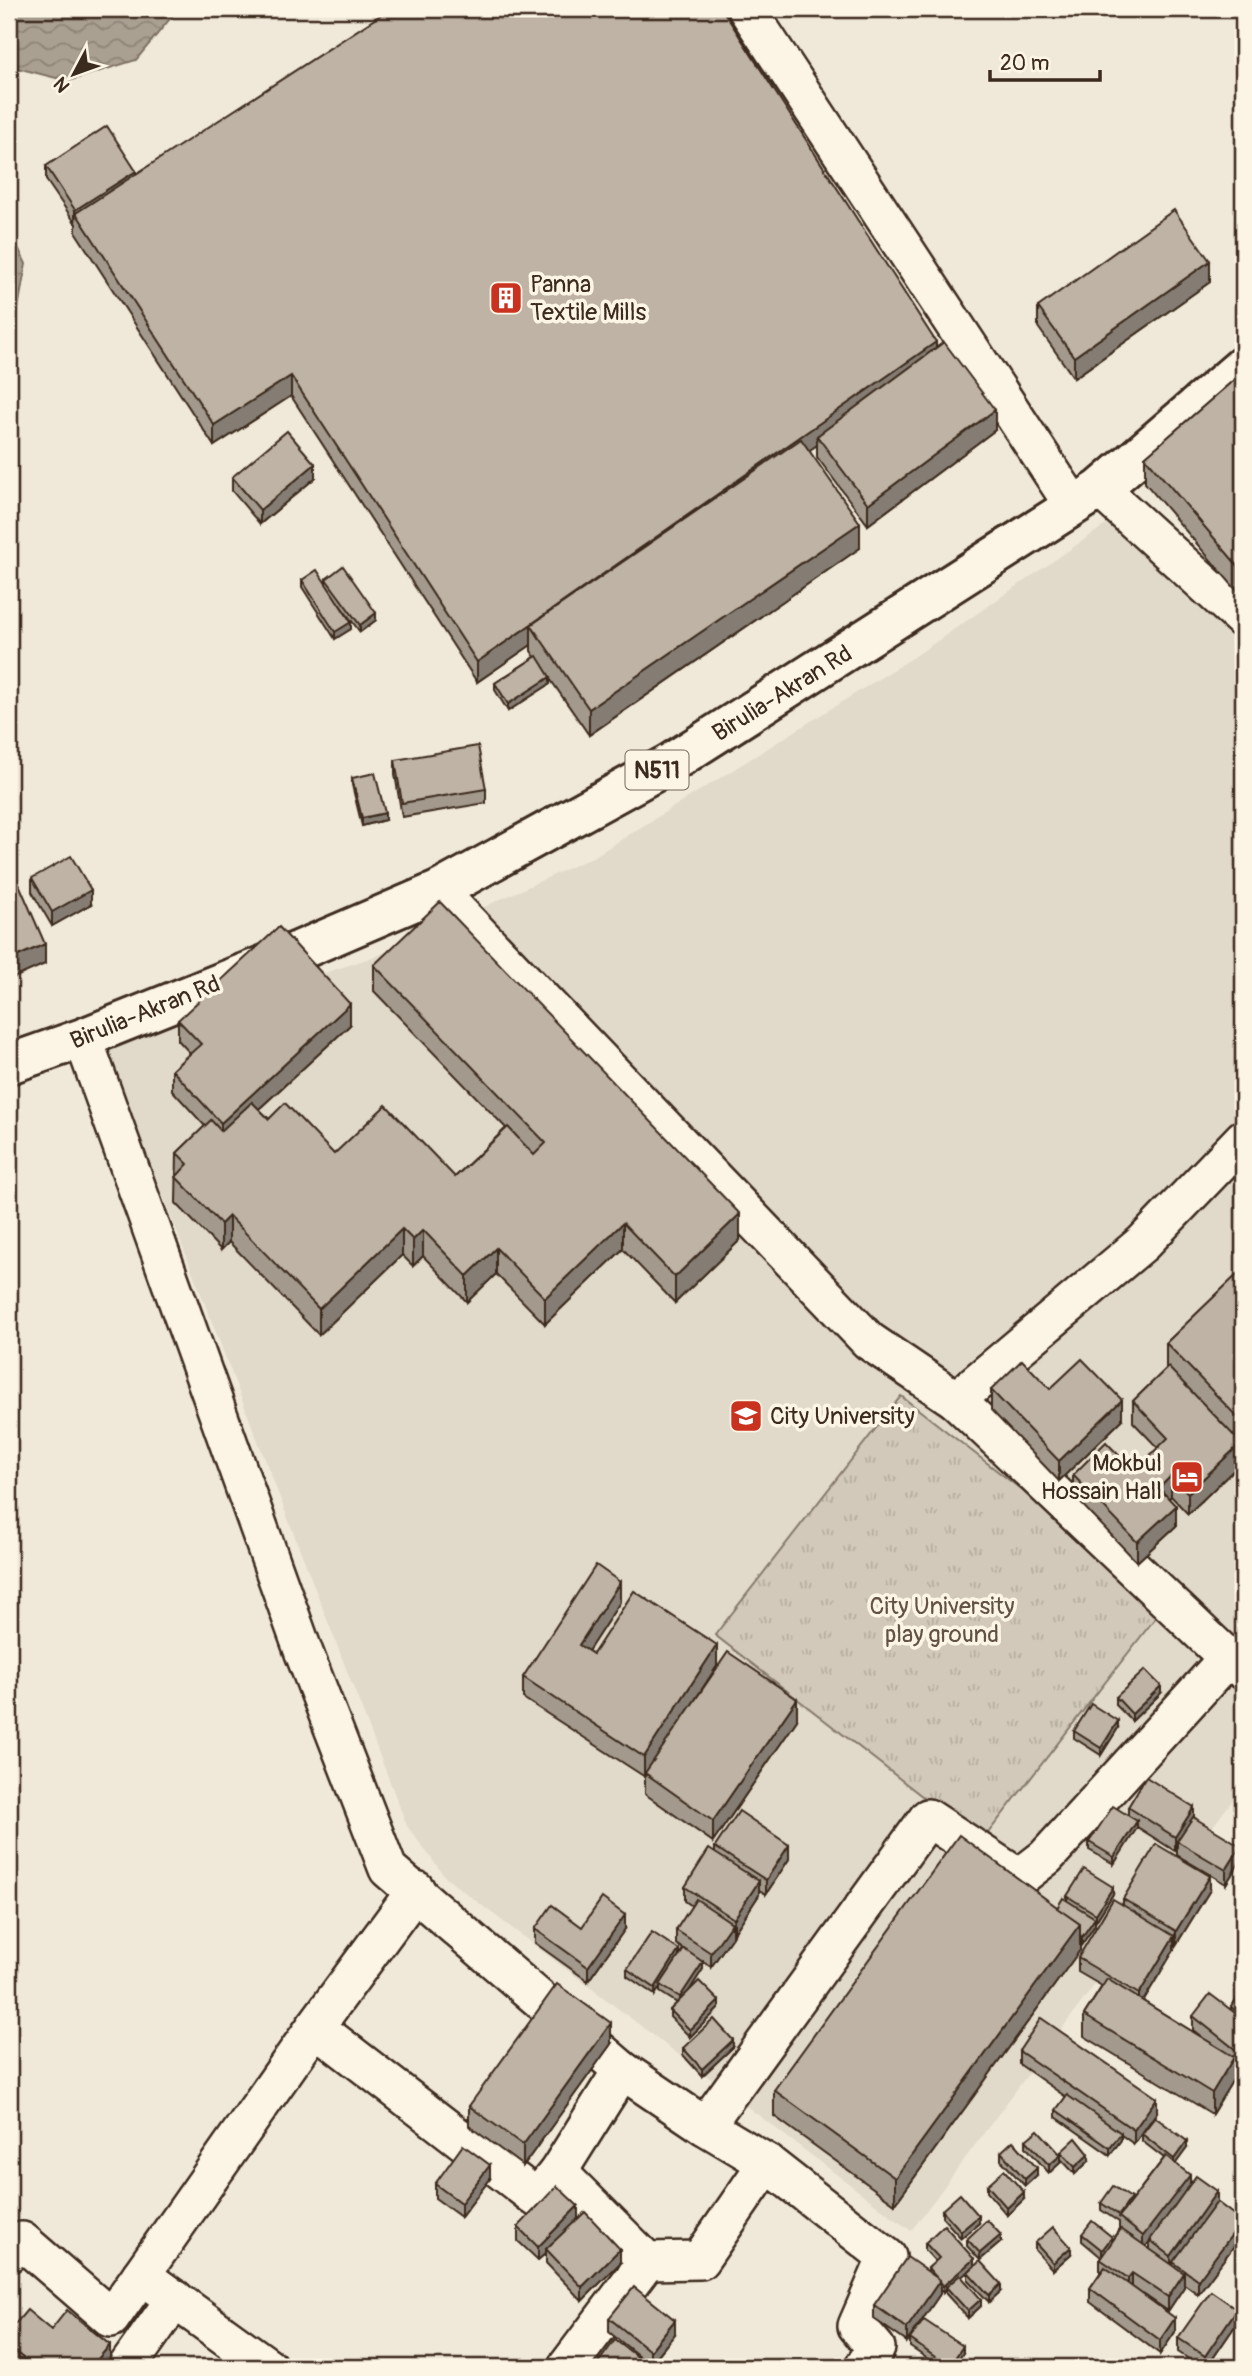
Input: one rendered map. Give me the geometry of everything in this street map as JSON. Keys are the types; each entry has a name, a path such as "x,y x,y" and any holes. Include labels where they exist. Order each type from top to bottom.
{"highway":[{"name":"Birulia-Akran Rd","path":"9,1064 83,1038 438,891 669,764 909,613 1086,497 1243,366"}],"street":[{"path":"747,9 1086,497 1243,619"},
{"path":"438,891 869,1341 956,1400 1236,1664 1046,1857 1019,1878 928,1818 705,2126"},
{"path":"83,1038 304,1653 388,1869 416,1890 622,2070 705,2126 767,2163 887,2257 857,2326 877,2348 864,2367"},
{"path":"956,1400 1143,1243 1243,1139"},
{"path":"9,2253 22,2241 111,2318 416,1890"},
{"path":"316,2027 537,2197 558,2172 622,2070"},
{"path":"558,2172 646,2261 700,2260 767,2163"},
{"path":"567,2367 646,2261"},
{"path":"141,2275 268,2367"},
{"path":"127,2367 175,2299"}],"shaded area":[{"name":"City University","path":"1107,524 1243,646 1243,1786 911,2231 446,1878 407,1826 105,1046 379,955 595,856 917,655"}],"green space":[{"name":"City University play ground","path":"901,1396 1167,1603 981,1842 715,1635"}],"water":[{"path":"9,9 178,9 136,60 68,81 9,66"},
{"path":"9,229 26,264 17,314 9,327"}],"building":[{"name":"Panna Textile Mills","path":"390,9 722,9 936,342 477,662 291,376 214,425 76,213"},
{"path":"107,126 136,171 75,210 46,166"},
{"path":"1174,210 1210,261 1074,357 1038,307"},
{"path":"944,342 995,410 868,504 817,436"},
{"path":"1243,372 1243,562 1238,566 1145,457"},
{"path":"287,431 315,464 260,510 232,477"},
{"path":"801,439 860,523 589,709 531,625"},
{"path":"343,566 376,613 360,625 326,579"},
{"path":"317,570 351,622 335,632 302,580"},
{"path":"537,656 550,677 508,704 495,683"},
{"path":"478,746 486,789 402,803 395,760"},
{"path":"375,773 385,813 362,818 352,778"},
{"path":"71,856 91,890 52,912 32,878"},
{"path":"9,861 45,944 9,960"},
{"path":"440,902 740,1214 675,1277 623,1223 545,1298 496,1248 467,1276 423,1230 413,1240 402,1229 319,1309 229,1216 221,1224 176,1177 188,1164 177,1153 211,1120 221,1131 252,1102 269,1119 285,1103 334,1154 386,1105 455,1177 508,1127 534,1155 546,1143 374,965"},
{"path":"279,927 350,1004 221,1123 172,1070 201,1044 178,1020"},
{"path":"1243,1269 1243,1423 1166,1343"},
{"path":"1082,1359 1122,1400 1059,1461 991,1390 1022,1360 1050,1389"},
{"name":"Mokbul Hossain Hall","path":"1168,1367 1241,1443 1188,1493 1171,1476 1159,1488 1176,1506 1137,1542 1073,1475 1106,1442 1134,1471 1168,1438 1133,1401"},
{"path":"596,1565 620,1582 579,1645 593,1654 634,1591 717,1645 644,1757 523,1677"},
{"path":"728,1652 797,1699 713,1821 645,1773"},
{"path":"1145,1670 1161,1686 1132,1714 1116,1697"},
{"path":"1091,1704 1118,1721 1101,1748 1074,1731"},
{"path":"1146,1777 1194,1807 1175,1837 1128,1807"},
{"path":"1113,1806 1137,1821 1114,1857 1089,1842"},
{"path":"739,1811 789,1845 766,1880 715,1847"},
{"path":"1193,1817 1241,1846 1226,1870 1177,1841"},
{"path":"959,1835 1080,1924 895,2178 774,2090"},
{"path":"1156,1844 1210,1876 1176,1931 1123,1899"},
{"path":"709,1849 759,1881 734,1919 685,1887"},
{"path":"1084,1869 1113,1887 1096,1914 1067,1896"},
{"path":"602,1898 625,1915 588,1967 535,1929 552,1905 582,1927"},
{"path":"1063,1898 1095,1918 1082,1937 1080,1924 1057,1908"},
{"path":"696,1899 732,1923 711,1953 676,1930"},
{"path":"1113,1899 1174,1936 1139,1994 1078,1958"},
{"path":"652,1932 679,1950 655,1988 627,1969"},
{"path":"684,1949 703,1962 680,1997 660,1985"},
{"path":"1107,1979 1234,2057 1212,2093 1084,2015"},
{"path":"699,1981 719,2001 690,2030 670,2010"},
{"path":"557,1984 611,2023 523,2145 469,2106"},
{"path":"1243,1990 1243,2016 1231,2007"},
{"path":"1210,1994 1243,2019 1243,2041 1236,2050 1193,2016"},
{"path":"1041,2018 1157,2098 1134,2130 1019,2051"},
{"path":"714,2019 733,2040 702,2069 683,2048"},
{"path":"1067,2095 1121,2133 1110,2148 1056,2110"},
{"path":"1155,2117 1187,2141 1174,2159 1142,2134"},
{"path":"1038,2130 1061,2155 1049,2165 1026,2140"},
{"path":"1076,2138 1089,2154 1075,2167 1061,2152"},
{"path":"1013,2141 1037,2168 1025,2179 1001,2152"},
{"path":"463,2145 490,2165 461,2203 435,2184"},
{"path":"1166,2156 1190,2175 1143,2236 1119,2217"},
{"path":"1004,2170 1024,2192 1007,2208 987,2185"},
{"path":"1196,2176 1217,2191 1171,2256 1150,2240"},
{"path":"557,2186 578,2206 538,2247 518,2227"},
{"path":"1113,2186 1131,2198 1119,2215 1101,2203"},
{"path":"960,2194 979,2216 961,2231 942,2210"},
{"path":"1217,2202 1242,2221 1198,2280 1173,2262"},
{"path":"585,2212 620,2249 582,2287 546,2249"},
{"path":"987,2220 1001,2235 980,2253 967,2239"},
{"path":"1092,2221 1112,2237 1102,2250 1082,2234"},
{"path":"944,2225 974,2259 943,2286 928,2268 939,2258 925,2243"},
{"path":"1053,2227 1071,2247 1053,2263 1035,2243"},
{"path":"1121,2229 1184,2273 1168,2297 1132,2273 1128,2278 1100,2259"},
{"path":"907,2257 940,2280 907,2328 874,2305"},
{"path":"980,2261 1001,2284 989,2295 968,2272"},
{"path":"1105,2267 1175,2318 1160,2340 1090,2288"},
{"path":"960,2275 981,2299 968,2311 946,2287"},
{"path":"634,2287 675,2320 650,2351 609,2318"},
{"path":"1211,2291 1237,2309 1205,2356 1178,2338"},
{"path":"27,2310 51,2330 67,2310 110,2345 91,2367 34,2367 9,2347 9,2331"},
{"path":"924,2320 963,2346 949,2367 910,2339"},
{"path":"615,2340 651,2367 595,2367"},
{"path":"9,2347 34,2367 9,2367"}],"place":[{"name":"Panna Textile Mills","path":"506,298"},
{"name":"City University","path":"746,1416"},
{"name":"Mokbul Hossain Hall","path":"1187,1477"}]}
